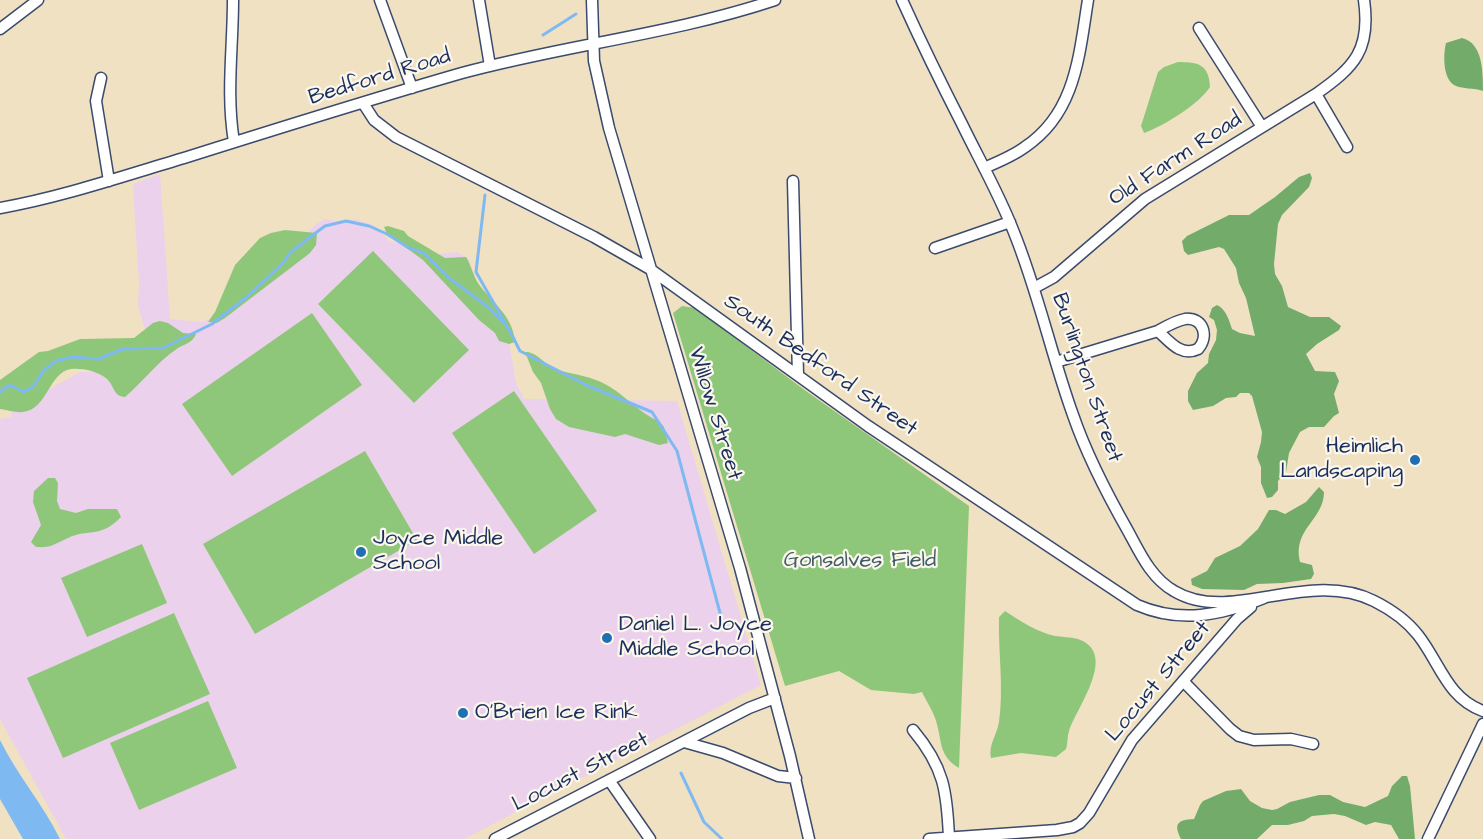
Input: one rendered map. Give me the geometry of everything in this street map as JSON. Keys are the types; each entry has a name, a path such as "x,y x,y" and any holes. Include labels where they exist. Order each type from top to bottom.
{"street":[{"path":"0,29 38,0"},
{"path":"233,0 229,81 230,122 234,142"},
{"path":"380,0 412,88"},
{"path":"479,0 490,66"},
{"name":"Willow Street","path":"592,0 595,67 609,128 740,568 811,839"},
{"name":"Bedford Road","path":"0,208 29,203 109,181 363,102 490,66 717,17 775,0"},
{"name":"Burlington Street","path":"902,0 1010,222 1034,288 1072,414 1093,464 1132,539 1157,579 1175,592 1196,599 1217,601 1264,598 1299,591 1327,589 1353,593 1373,601 1400,617 1414,631 1453,691 1465,702 1483,711"},
{"path":"984,168 1032,142 1047,129 1058,114 1068,97 1074,80 1089,0"},
{"name":"Old Farm Road","path":"1034,288 1054,277 1145,199 1316,94 1347,71 1359,51 1365,29 1364,0"},
{"path":"1199,28 1262,127"},
{"path":"100,78 96,102 109,181"},
{"path":"1316,94 1347,147"},
{"name":"South Bedford Street","path":"363,102 374,120 396,137 574,226 650,269 914,457 1137,605 1168,615 1216,614 1234,610 1264,598"},
{"path":"793,181 798,375"},
{"path":"934,248 1010,222"},
{"path":"1056,362 1158,331"},
{"name":"Locust Street","path":"929,839 1057,830 1080,823 1093,809 1128,745 1237,619 1264,598"},
{"path":"1184,681 1239,736 1254,740 1291,739 1313,744"},
{"name":"Locust Street","path":"495,839 749,708 775,698"},
{"path":"1428,839 1483,724"},
{"path":"913,730 930,751 945,786 949,838"},
{"name":"Locust Street","path":"684,742 723,753 778,776 796,778"},
{"path":"609,780 650,839"}],"shaded area":[{"name":"Joyce Middle School","path":"160,174 170,319 201,322 208,320 302,239 316,224 325,219 336,221 355,219 374,225 389,241 403,245 412,253 431,255 457,252 469,259 478,287 509,341 516,383 524,399 677,401 761,685 464,839 66,839 0,719 0,419 11,417 13,409 80,372 100,372 151,350 138,306 139,284 133,184"}],"green space":[{"path":"1462,38 1469,41 1478,52 1482,67 1483,91 1454,85 1450,82 1446,72 1444,54 1446,43"},
{"path":"1178,62 1197,64 1205,69 1210,87 1205,94 1180,114 1144,133 1141,126 1158,72"},
{"path":"1310,173 1312,178 1309,187 1282,215 1278,224 1275,274 1282,286 1288,307 1310,317 1329,317 1341,326 1339,330 1306,354 1315,371 1335,372 1339,381 1334,394 1339,413 1324,427 1309,427 1300,432 1289,453 1286,472 1278,481 1278,490 1272,497 1267,498 1261,483 1261,467 1257,457 1262,432 1252,396 1249,393 1240,393 1236,397 1226,398 1213,406 1193,410 1188,401 1188,391 1197,373 1208,363 1209,354 1216,340 1217,330 1214,320 1209,317 1212,308 1217,305 1223,309 1232,329 1255,336 1236,268 1224,249 1219,247 1188,255 1184,251 1182,241 1187,236 1229,215 1249,215 1299,177"},
{"path":"384,227 404,231 408,236 445,258 466,257 478,283 506,317 515,342 509,344 499,341 495,333 479,320 423,260 387,234"},
{"path":"285,230 317,233 316,245 310,253 225,318 217,323 208,322 215,312 235,265 260,238"},
{"path":"373,251 469,350 414,403 318,304"},
{"name":"Gonsalves Field","path":"682,306 695,308 806,391 969,506 959,768 947,758 944,752 935,718 922,692 914,694 871,690 839,671 785,686 673,313"},
{"path":"312,313 362,385 232,476 182,404"},
{"path":"160,321 168,323 183,333 196,334 191,341 164,359 125,397 118,395 110,382 99,374 71,369 57,377 38,405 31,409 21,412 0,409 0,380 39,352 80,339 134,338 153,323"},
{"path":"525,352 555,369 590,378 609,386 644,413 660,422 664,427 668,443 659,445 625,434 615,437 569,427 556,419 541,383 533,372"},
{"path":"514,391 597,511 534,554 452,433"},
{"path":"365,451 417,540 255,634 203,544"},
{"path":"48,478 55,478 58,483 57,501 60,509 76,513 88,509 117,509 121,517 114,524 100,531 75,535 49,546 36,547 31,542 41,525 33,502 34,491"},
{"path":"1319,487 1324,492 1323,502 1300,541 1299,551 1300,562 1312,565 1314,574 1311,579 1257,584 1244,590 1202,589 1192,585 1191,579 1207,571 1215,558 1240,546 1258,529 1269,510 1285,514 1306,502"},
{"path":"142,544 167,603 87,637 61,578"},
{"path":"1005,611 1042,632 1078,639 1090,646 1095,656 1092,681 1069,731 1066,749 1056,757 1021,753 991,758 1000,709 999,617"},
{"path":"174,613 210,694 63,758 27,678"},
{"path":"208,701 237,768 139,810 110,743"},
{"path":"1402,776 1407,776 1410,786 1415,839 1399,839 1391,825 1375,822 1366,825 1334,814 1312,816 1304,821 1288,825 1272,825 1257,839 1181,839 1177,829 1178,823 1194,819 1203,801 1226,791 1241,789 1250,801 1262,808 1272,810 1290,802 1319,795 1330,795 1343,802 1365,807 1388,796 1392,786"}],"water":[{"path":"0,740 60,839 23,839 0,799"}],"waterway":[{"path":"543,35 576,14"},
{"path":"485,195 476,272 504,321"},
{"path":"0,392 9,385 24,392 34,386 43,371 56,361 72,357 98,359 123,349 163,348 212,324 248,296 283,263 290,253 310,237 325,226 346,221 369,226 409,248 424,253 449,278 488,307 506,325 513,337"},
{"path":"513,337 520,351 586,385 652,412 677,451 724,628"},
{"path":"681,773 704,822 722,839"}],"place":[{"name":"Heimlich Landscaping","path":"1415,460"},
{"name":"Joyce Middle School","path":"361,552"},
{"name":"Daniel L. Joyce Middle School","path":"607,638"},
{"name":"O'Brien Ice Rink","path":"463,713"}]}
